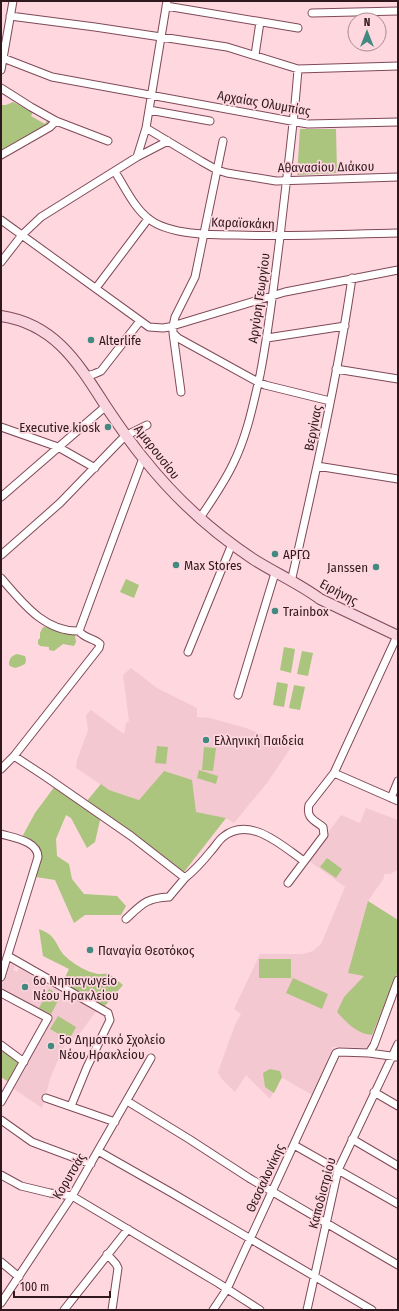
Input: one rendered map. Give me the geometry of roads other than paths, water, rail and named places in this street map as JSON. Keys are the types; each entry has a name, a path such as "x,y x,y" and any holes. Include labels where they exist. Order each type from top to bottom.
{"main road":[{"name":"Αμαρουσίου","path":"1,316 32,325 43,331 65,348 143,458 164,484 186,506 219,535 232,544 275,573 310,591"},
{"name":"Ειρήνης","path":"310,591 320,600 398,634"}],"street":[{"path":"1,70 4,32 10,16 13,1"},
{"path":"137,157 146,128 166,4 298,28"},
{"path":"312,13 398,11"},
{"path":"10,16 227,47 298,69 398,66"},
{"path":"254,55 260,22"},
{"name":"Αρχαίας Ολυμπίας","path":"3,58 52,77 294,122 308,124 398,122"},
{"name":"Αργύρη Γεωργίου","path":"200,518 222,485 234,463 249,422 258,382 267,338 273,296 294,122 298,69"},
{"path":"1,88 56,121 108,141"},
{"path":"149,110 210,121"},
{"path":"1,155 56,121"},
{"name":"Αθανασίου Διάκου","path":"146,128 217,170 276,181 398,177"},
{"path":"1,262 22,234 41,217 137,157 168,141"},
{"path":"181,392 173,329 180,306 195,277 217,170 217,163 223,141"},
{"name":"Καραϊσκάκη","path":"115,172 138,208 148,219 167,228 204,234 280,237 398,232"},
{"path":"96,288 148,219"},
{"path":"1,220 149,327 173,329 285,292 398,270"},
{"name":"Βεργίνας","path":"291,582 317,466 345,326 352,278"},
{"path":"86,376 101,371 140,321"},
{"path":"267,338 345,326"},
{"path":"173,329 183,341 264,385 330,401"},
{"path":"336,369 398,379"},
{"path":"1,497 106,406"},
{"path":"1,555 60,503 127,435 147,425"},
{"path":"1,427 58,447 95,468"},
{"path":"79,632 143,458"},
{"path":"317,466 398,478"},
{"path":"188,652 232,544"},
{"path":"238,695 275,573"},
{"path":"1,578 40,620 61,630 68,632 79,632 82,636 100,644 99,648 14,756 1,769"},
{"path":"288,883 324,835 323,827 309,816 309,806 334,773 398,634"},
{"path":"14,756 131,836 185,878"},
{"path":"334,773 394,799 398,782"},
{"path":"126,919 147,901 151,899 169,897 185,878 197,868 222,838 230,833 241,830 252,830 262,833 304,862"},
{"path":"1,834 31,844 37,848 38,852 38,857 1,977"},
{"path":"8,956 108,1013 110,1016 110,1020 86,1067 70,1106"},
{"path":"396,1056 369,1053 374,1045 398,980"},
{"path":"1,993 48,1018 1,1102"},
{"name":"Καποδιστρίου","path":"307,1310 338,1170 374,1092 396,1056 398,1044"},
{"path":"1,1045 24,1062"},
{"name":"Θεσσαλονίκης","path":"213,1310 227,1290 336,1053 369,1053"},
{"name":"Κορυτσάς","path":"1,1303 72,1196 151,1058"},
{"path":"374,1092 398,1106"},
{"path":"46,1098 115,1122"},
{"path":"127,1101 190,1139 224,1163 398,1265"},
{"path":"1,1120 32,1142 91,1164"},
{"path":"352,1139 398,1166"},
{"path":"294,1145 398,1204"},
{"path":"98,1151 372,1310"},
{"path":"1,1175 21,1186 50,1193 72,1196 260,1310"},
{"path":"64,1310 128,1230"},
{"path":"108,1254 118,1268 112,1310"},
{"path":"1,1262 19,1276"}],"place":[{"name":"Alterlife","path":"91,340"},
{"name":"Executive kiosk","path":"108,427"},
{"name":"ΑΡΓΩ","path":"275,554"},
{"name":"Max Stores","path":"176,565"},
{"name":"Janssen","path":"376,567"},
{"name":"Trainbox","path":"275,611"},
{"name":"Ελληνική Παιδεία","path":"206,740"},
{"name":"Παναγία Θεοτόκος","path":"90,950"},
{"name":"6ο Νηπιαγωγείο Νέου Ηρακλείου","path":"25,987"},
{"name":"5ο Δημοτικό Σχολείο Νέου Ηρακλείου","path":"51,1046"}]}
